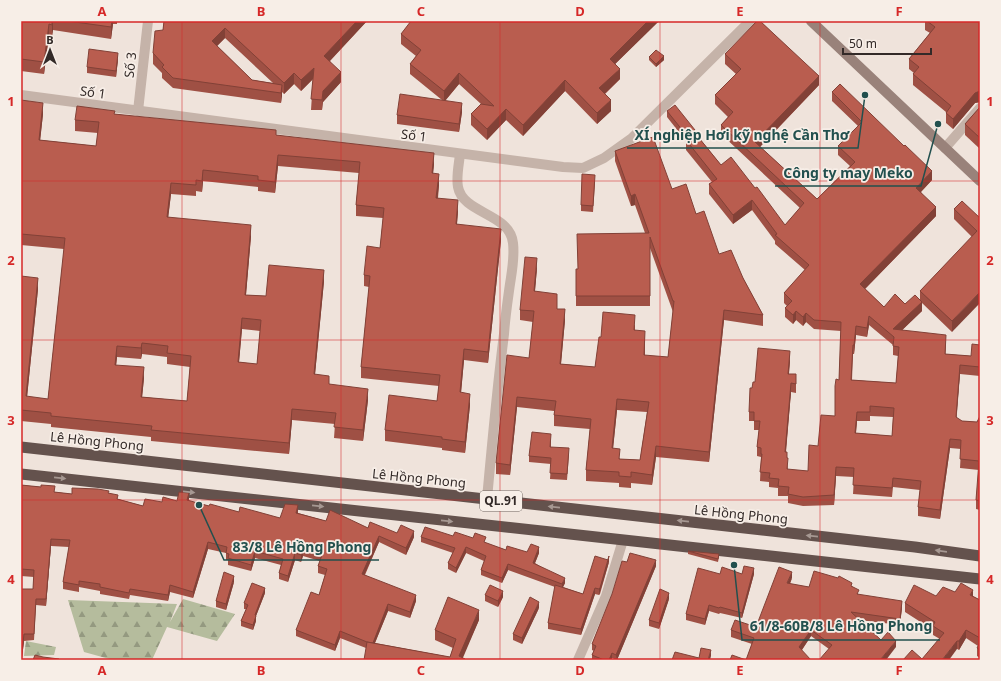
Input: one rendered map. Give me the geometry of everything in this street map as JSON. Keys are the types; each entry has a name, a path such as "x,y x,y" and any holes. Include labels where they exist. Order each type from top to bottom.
{"highway":[{"name":"Lê Hồng Phong","path":"21,447 980,556"},
{"name":"QL.91","path":"21,474 980,579"}],"main road":[{"path":"811,21 980,181"}],"street":[{"name":"Số 3","path":"138,111 148,21"},
{"name":"Số 1","path":"21,95 563,168 583,168 604,158 632,138 750,21"},
{"path":"945,148 980,108"},
{"path":"460,154 458,188 463,197 478,209 497,219 508,229 513,241 514,264 509,291 496,395 487,499"},
{"path":"578,660 606,596 623,540"}],"green space":[{"path":"183,599 235,614 217,641 167,627 152,660 113,660 84,652 68,600 177,604 170,622"},
{"path":"26,641 56,647 54,655 24,656"}],"building":[{"path":"21,21 52,21 52,25 49,24 44,62 21,59"},
{"path":"68,21 112,21 111,27"},
{"path":"164,21 357,21 324,56 341,72 323,91 322,100 311,99 314,68 301,80 294,73 284,83 225,28 212,41 252,80 282,85 281,93 173,78 162,67 164,65 153,53 155,31 163,30"},
{"path":"411,21 648,21 610,59 620,69 599,88 611,100 597,113 565,80 523,125 506,109 487,129 471,114 481,104 494,106 459,73 444,91 410,64 421,50 401,34"},
{"path":"757,21 760,21 819,76 755,142 817,199 855,162 838,146 862,122 832,92 840,84 932,171 916,188 936,207 860,284 884,307 895,294 905,304 915,295 922,302 893,329 946,335 945,354 971,356 972,344 980,345 980,367 960,365 956,417 962,421 977,422 980,416 980,501 976,500 979,461 960,459 961,440 950,439 940,510 918,507 921,481 893,478 892,488 853,485 854,468 836,467 834,495 803,497 788,494 789,487 778,486 779,479 769,478 770,473 760,472 762,454 761,448 757,447 760,421 754,421 754,412 749,412 750,388 752,388 753,382 755,382 758,348 790,351 788,374 796,374 796,384 791,383 785,452 787,452 788,458 787,469 808,471 809,445 818,446 821,415 835,416 835,386 836,379 839,380 841,322 814,320 806,313 803,317 796,311 793,315 785,308 792,301 784,293 809,265 775,235 777,234 752,200 733,215 709,184 717,179 686,140 695,133 721,165 731,157 755,188 757,187 785,225 804,203 721,125 733,112 715,95 741,69 725,54","holes":["869,316 894,337 893,346 899,347 896,383 851,380 853,345 856,326 867,328","870,406 894,408 892,436 855,433 857,412 870,412"]},
{"path":"927,21 980,21 980,91 975,93 953,119 946,113 951,106 913,74 919,67 909,59 935,27"},
{"path":"89,49 118,53 116,71 87,67"},
{"path":"656,50 664,56 656,64 649,57"},
{"path":"400,94 462,103 459,124 397,115"},
{"path":"21,100 43,103 39,140 96,146 99,122 75,120 77,106 115,111 114,114 276,130 276,135 434,153 432,173 439,174 436,198 458,200 456,224 501,229 488,352 464,349 460,392 470,394 465,442 442,439 442,437 385,430 389,395 437,401 440,375 361,367 370,276 364,275 367,246 380,248 384,208 356,205 360,162 278,155 275,182 258,180 258,176 203,170 202,181 196,180 196,185 171,183 167,217 251,225 245,295 266,296 269,265 324,270 314,374 329,376 329,384 368,389 363,430 334,427 336,413 292,409 289,443 151,430 152,426 51,416 51,413 21,410 21,276 38,278 26,396 48,399 65,238 21,234","holes":["242,318 261,320 257,364 238,362","142,343 168,346 167,353 191,356 187,401 141,397 144,367 115,365 117,346 141,348"]},
{"path":"675,105 695,130 687,136 667,111"},
{"path":"980,107 980,138 965,124"},
{"path":"653,137 672,189 686,184 696,214 704,211 719,254 731,250 743,278 763,315 724,310 709,452 656,446 652,475 631,472 631,477 619,476 619,472 586,470 591,419 554,415 556,401 517,397 510,465 496,463 507,355 529,358 534,311 520,310 525,257 537,258 534,291 557,294 557,309 565,309 560,364 595,367 599,337 601,337 603,312 635,315 634,330 645,331 644,355 668,357 674,301 650,237 650,296 576,296 576,269 578,269 577,234 649,233 635,194 631,196 615,151","holes":["617,399 649,402 640,460 619,459 620,449 612,448"]},
{"path":"582,174 595,175 593,206 581,205"},
{"path":"962,201 980,218 980,292 952,321 920,291 977,231 954,209"},
{"path":"532,432 551,434 550,447 569,448 567,474 550,473 551,458 529,456"},
{"path":"21,485 41,487 41,485 55,486 54,492 72,494 72,488 98,489 109,491 108,493 118,495 117,499 143,506 145,499 162,502 163,497 177,501 179,492 189,493 187,500 209,506 210,504 239,512 240,507 280,518 285,504 298,505 296,513 326,521 330,510 368,528 370,522 397,533 401,525 414,531 406,548 379,536 362,574 416,595 410,612 388,604 373,643 340,631 335,645 296,630 311,592 319,595 327,569 318,566 322,555 303,549 301,555 295,553 288,576 279,573 283,559 255,551 251,565 228,558 229,554 226,553 227,547 208,542 193,592 170,585 168,595 130,589 129,593 100,587 100,584 79,581 79,585 63,582 70,540 51,539 46,599 36,599 34,634 24,634 21,652 21,589 33,589 34,570 21,569"},
{"path":"425,527 453,536 455,532 473,538 475,533 486,537 484,542 506,550 507,546 527,552 531,544 539,547 533,563 565,578 562,584 508,564 502,578 481,570 486,556 466,547 456,568 448,563 455,548 421,537"},
{"path":"688,551 719,554 718,559"},
{"path":"630,553 656,560 616,655 612,653 609,660 604,660 592,655 596,646 592,644 612,594 622,561 627,562"},
{"path":"595,556 608,560 600,588 595,588 581,629 548,623 555,585 583,594"},
{"path":"744,566 754,568 742,613 709,605 705,619 686,614 698,568 720,574 722,567 742,574"},
{"path":"779,567 792,572 787,583 809,587 814,571 838,578 839,576 852,583 851,586 859,590 857,594 902,601 900,619 851,612 881,640 888,632 896,641 880,660 819,660 832,645 811,630 799,647 811,660 746,660 754,638 731,630 735,620 756,627"},
{"path":"224,572 234,576 226,604 216,601"},
{"path":"252,583 265,588 253,625 241,621 248,605 244,603"},
{"path":"961,583 973,590 970,595 980,600 980,638 966,630 959,641 957,641 942,660 903,660 912,650 922,659 944,633 933,626 935,622 905,603 914,585 936,596 943,587 955,592"},
{"path":"490,585 503,591 498,601 485,595"},
{"path":"660,589 669,593 659,623 649,620"},
{"path":"448,597 479,610 459,656 465,660 364,660 367,642 450,657 456,639 435,630"},
{"path":"530,597 539,602 522,638 513,634"},
{"path":"980,642 980,650 977,648"},
{"path":"701,648 711,650 708,660 672,660 675,652 699,658"},
{"path":"35,655 59,659 59,660 33,660"},
{"path":"732,655 746,660 730,660"}],"place":[{"name":"XÍ nghiệp Hơi kỹ nghệ Cần Thơ","path":"865,95"},
{"name":"Công ty may Meko","path":"938,124"},
{"name":"83/8 Lê Hồng Phong","path":"199,505"},
{"name":"61/8-60B/8 Lê Hồng Phong","path":"734,565"}]}
